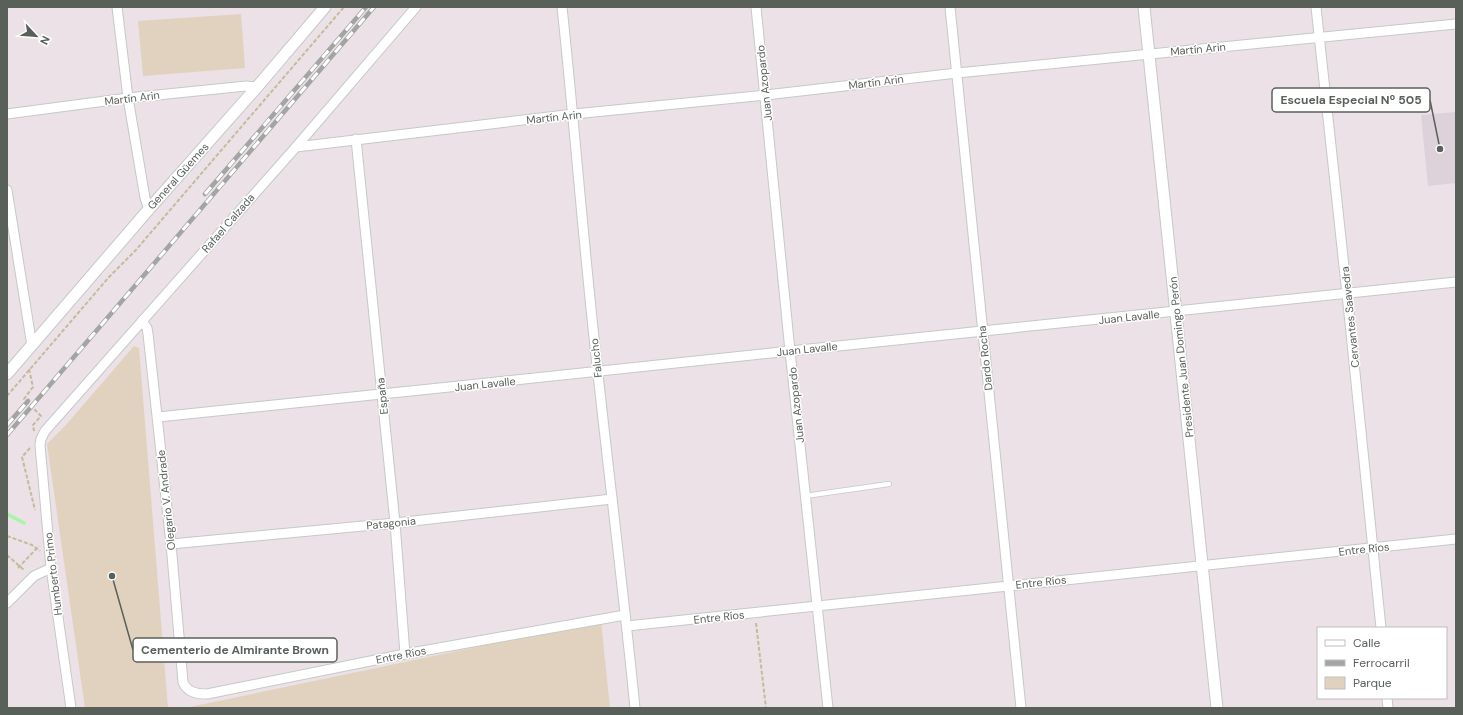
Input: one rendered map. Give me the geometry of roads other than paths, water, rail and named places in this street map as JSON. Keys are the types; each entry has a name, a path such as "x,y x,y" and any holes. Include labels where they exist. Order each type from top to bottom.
{"street":[{"path":"117,7 128,98 145,198 149,209"},
{"name":"General Güemes","path":"7,374 325,7"},
{"name":"Rafael Calzada","path":"41,439 45,431 296,146 416,7"},
{"name":"Falucho","path":"562,7 574,114 597,372 627,626 635,708"},
{"name":"Juan Azopardo","path":"756,7 790,351 828,708"},
{"name":"Dardo Rocha","path":"950,7 1021,708"},
{"name":"Presidente Juan Domingo Perón","path":"1144,7 1177,312 1217,708"},
{"name":"Cervantes Saavedra","path":"1316,7 1347,294 1380,627"},
{"name":"Martín Arin","path":"296,146 574,114 766,96 957,73 1456,24"},
{"name":"Martín Arin","path":"7,114 128,98 246,86 257,87"},
{"name":"España","path":"356,139 394,523 405,654"},
{"path":"7,190 32,346"},
{"name":"Juan Lavalle","path":"158,417 1456,282"},
{"name":"Olegario V. Andrade","path":"142,321 147,328 158,417 183,682"},
{"name":"Humberto Primo","path":"41,439 40,445 51,568 71,708"},
{"name":"Patagonia","path":"171,544 394,523 612,499"},
{"name":"Entre Ríos","path":"627,626 754,614 1008,585 1456,540"},
{"path":"7,604 34,576 51,568"},
{"name":"Entre Ríos","path":"183,682 185,687 189,690 200,694 207,694 405,654 625,615"}],"lane":[{"path":"805,496 889,484"}],"waterway":[{"path":"7,514 24,523"}],"railway":[{"path":"205,194 366,7"},
{"path":"7,435 374,7"},
{"path":"7,425 28,401"}],"place":[{"name":"Escuela Especial Nº 505","path":"1440,149"},
{"name":"Cementerio de Almirante Brown","path":"112,576"}]}
